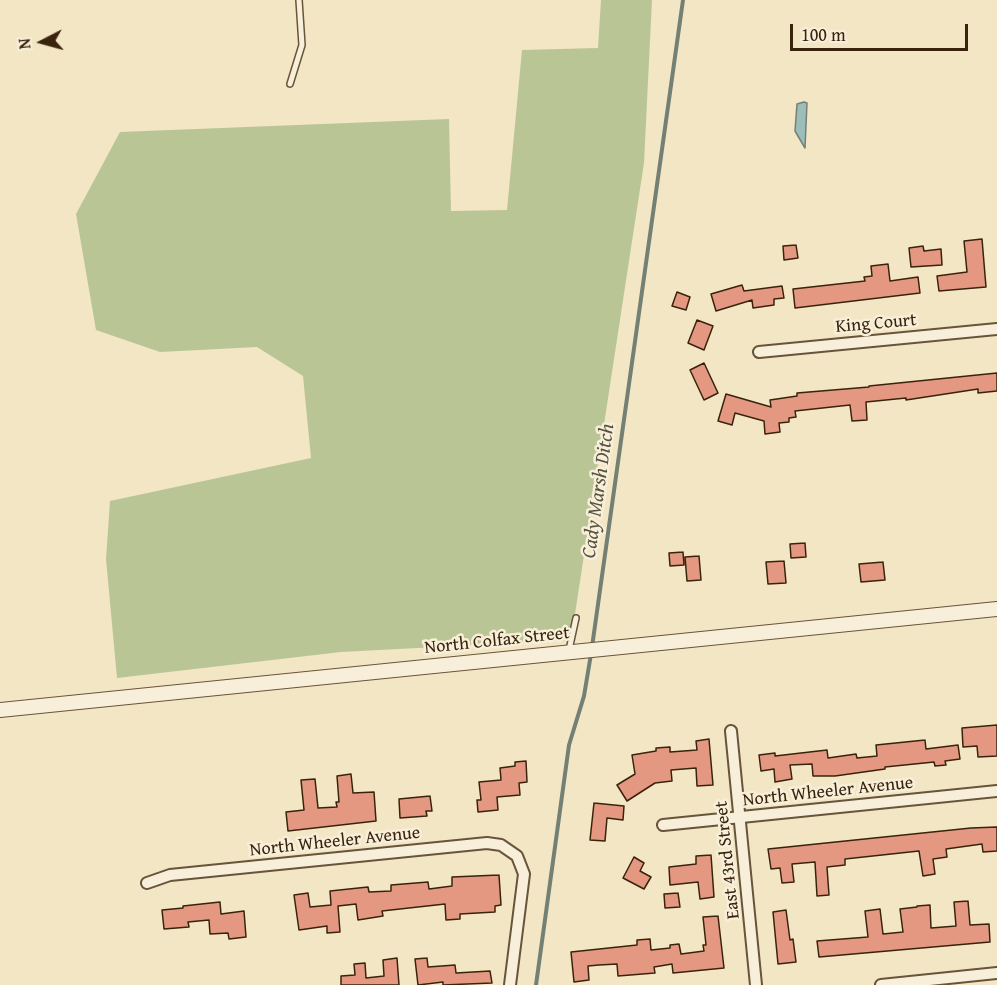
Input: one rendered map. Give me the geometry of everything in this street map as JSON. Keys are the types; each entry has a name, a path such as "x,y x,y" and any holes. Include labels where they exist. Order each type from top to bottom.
{"street":[{"name":"King Court","path":"759,352 997,329"},
{"name":"North Colfax Street","path":"0,708 552,654 570,646 610,648 997,609"},
{"name":"East 43rd Street","path":"731,731 756,985"},
{"name":"North Wheeler Avenue","path":"663,825 997,791"},
{"name":"North Wheeler Avenue","path":"147,883 170,875 487,843 501,845 517,856 521,863 524,881 510,985"},
{"path":"881,985 997,973"}],"lane":[{"path":"290,84 302,45 299,0"},
{"path":"570,646 576,618"}],"green space":[{"path":"601,0 652,0 644,163 571,640 341,652 117,678 106,559 110,501 311,458 303,376 257,347 160,352 96,330 76,214 120,132 449,119 451,211 507,210 522,50 598,48"}],"water":[{"path":"807,103 805,148 795,131 797,104"}],"building":[{"path":"982,239 986,287 939,291 937,276 967,272 964,241"},
{"path":"796,245 798,258 784,260 783,246"},
{"path":"923,246 924,251 941,249 942,265 911,267 909,248"},
{"path":"888,264 890,281 918,277 920,293 795,308 793,289 865,281 864,277 872,276 871,266"},
{"path":"742,285 744,291 782,286 784,298 774,299 774,305 753,308 752,300 716,311 711,294"},
{"path":"677,292 690,297 686,310 672,306"},
{"path":"697,320 713,326 704,350 688,343"},
{"path":"704,363 718,393 704,400 690,370"},
{"path":"997,373 997,391 978,393 978,389 906,400 906,398 866,402 867,420 852,421 850,405 795,411 796,417 789,418 789,422 779,423 780,432 765,434 764,421 735,413 732,425 718,421 726,394 771,407 770,400 797,396 797,393"},
{"path":"805,543 806,557 791,558 790,544"},
{"path":"683,552 684,565 670,566 669,553"},
{"path":"699,556 701,580 687,581 685,557"},
{"path":"784,561 786,583 768,584 766,562"},
{"path":"883,562 885,580 861,582 859,564"},
{"path":"997,725 997,756 978,757 977,746 963,747 962,728"},
{"path":"709,739 713,785 697,786 696,768 671,770 672,781 655,783 627,801 617,785 635,774 632,755 656,751 656,748 670,747 670,752 697,750 696,741"},
{"path":"925,740 926,749 958,745 960,759 945,761 946,765 935,766 934,762 885,767 885,769 835,776 813,776 812,764 790,765 792,779 775,782 774,769 761,771 759,755 775,753 775,756 827,750 828,758 856,754 857,758 877,756 876,745"},
{"path":"526,761 527,782 519,783 520,795 497,797 498,810 478,812 477,800 481,800 479,782 501,780 500,768 515,766 515,762"},
{"path":"351,774 353,793 374,792 376,821 288,831 286,812 304,810 301,780 315,779 318,808 337,807 336,802 339,802 337,776"},
{"path":"430,796 432,811 426,811 427,816 400,818 399,799"},
{"path":"594,803 624,806 623,820 607,818 605,841 590,840"},
{"path":"997,827 997,851 983,852 982,844 946,849 947,857 933,859 935,874 923,876 919,851 845,859 845,865 827,867 829,895 817,896 815,862 792,864 794,882 782,883 780,868 771,869 768,849 971,828"},
{"path":"711,855 714,897 700,899 698,882 670,885 669,867 696,864 696,856"},
{"path":"634,857 644,863 640,871 651,877 644,889 623,878"},
{"path":"499,875 501,905 495,906 495,912 460,914 460,919 446,920 445,904 382,911 383,916 358,920 356,904 338,906 340,932 327,933 327,926 299,930 294,895 308,893 310,907 331,905 330,891 368,887 369,892 391,891 391,885 428,882 429,889 452,886 452,877"},
{"path":"678,893 680,907 665,908 664,894"},
{"path":"968,901 970,925 989,924 990,942 819,957 817,941 868,937 865,911 880,909 883,934 903,932 900,909 917,906 930,905 931,928 956,926 954,902"},
{"path":"220,902 221,914 244,911 246,937 229,939 228,933 210,934 209,920 188,922 189,927 164,929 162,910"},
{"path":"786,910 796,962 778,964 773,912"},
{"path":"718,916 724,968 673,973 672,964 654,967 655,973 618,976 617,964 588,966 589,980 574,982 571,952 637,945 637,940 650,939 651,950 670,948 670,945 679,944 681,954 704,951 703,945 706,945 703,917"},
{"path":"397,958 399,985 341,985 341,976 355,975 354,964 365,963 366,978 384,976 383,960"},
{"path":"427,958 428,967 455,965 456,973 490,971 492,983 443,985 443,982 418,985 415,959"}],"waterway":[{"name":"Cady Marsh Ditch","path":"592,647 683,0"},
{"name":"Cady Marsh Ditch","path":"536,985 569,745 584,696 591,654"}]}
